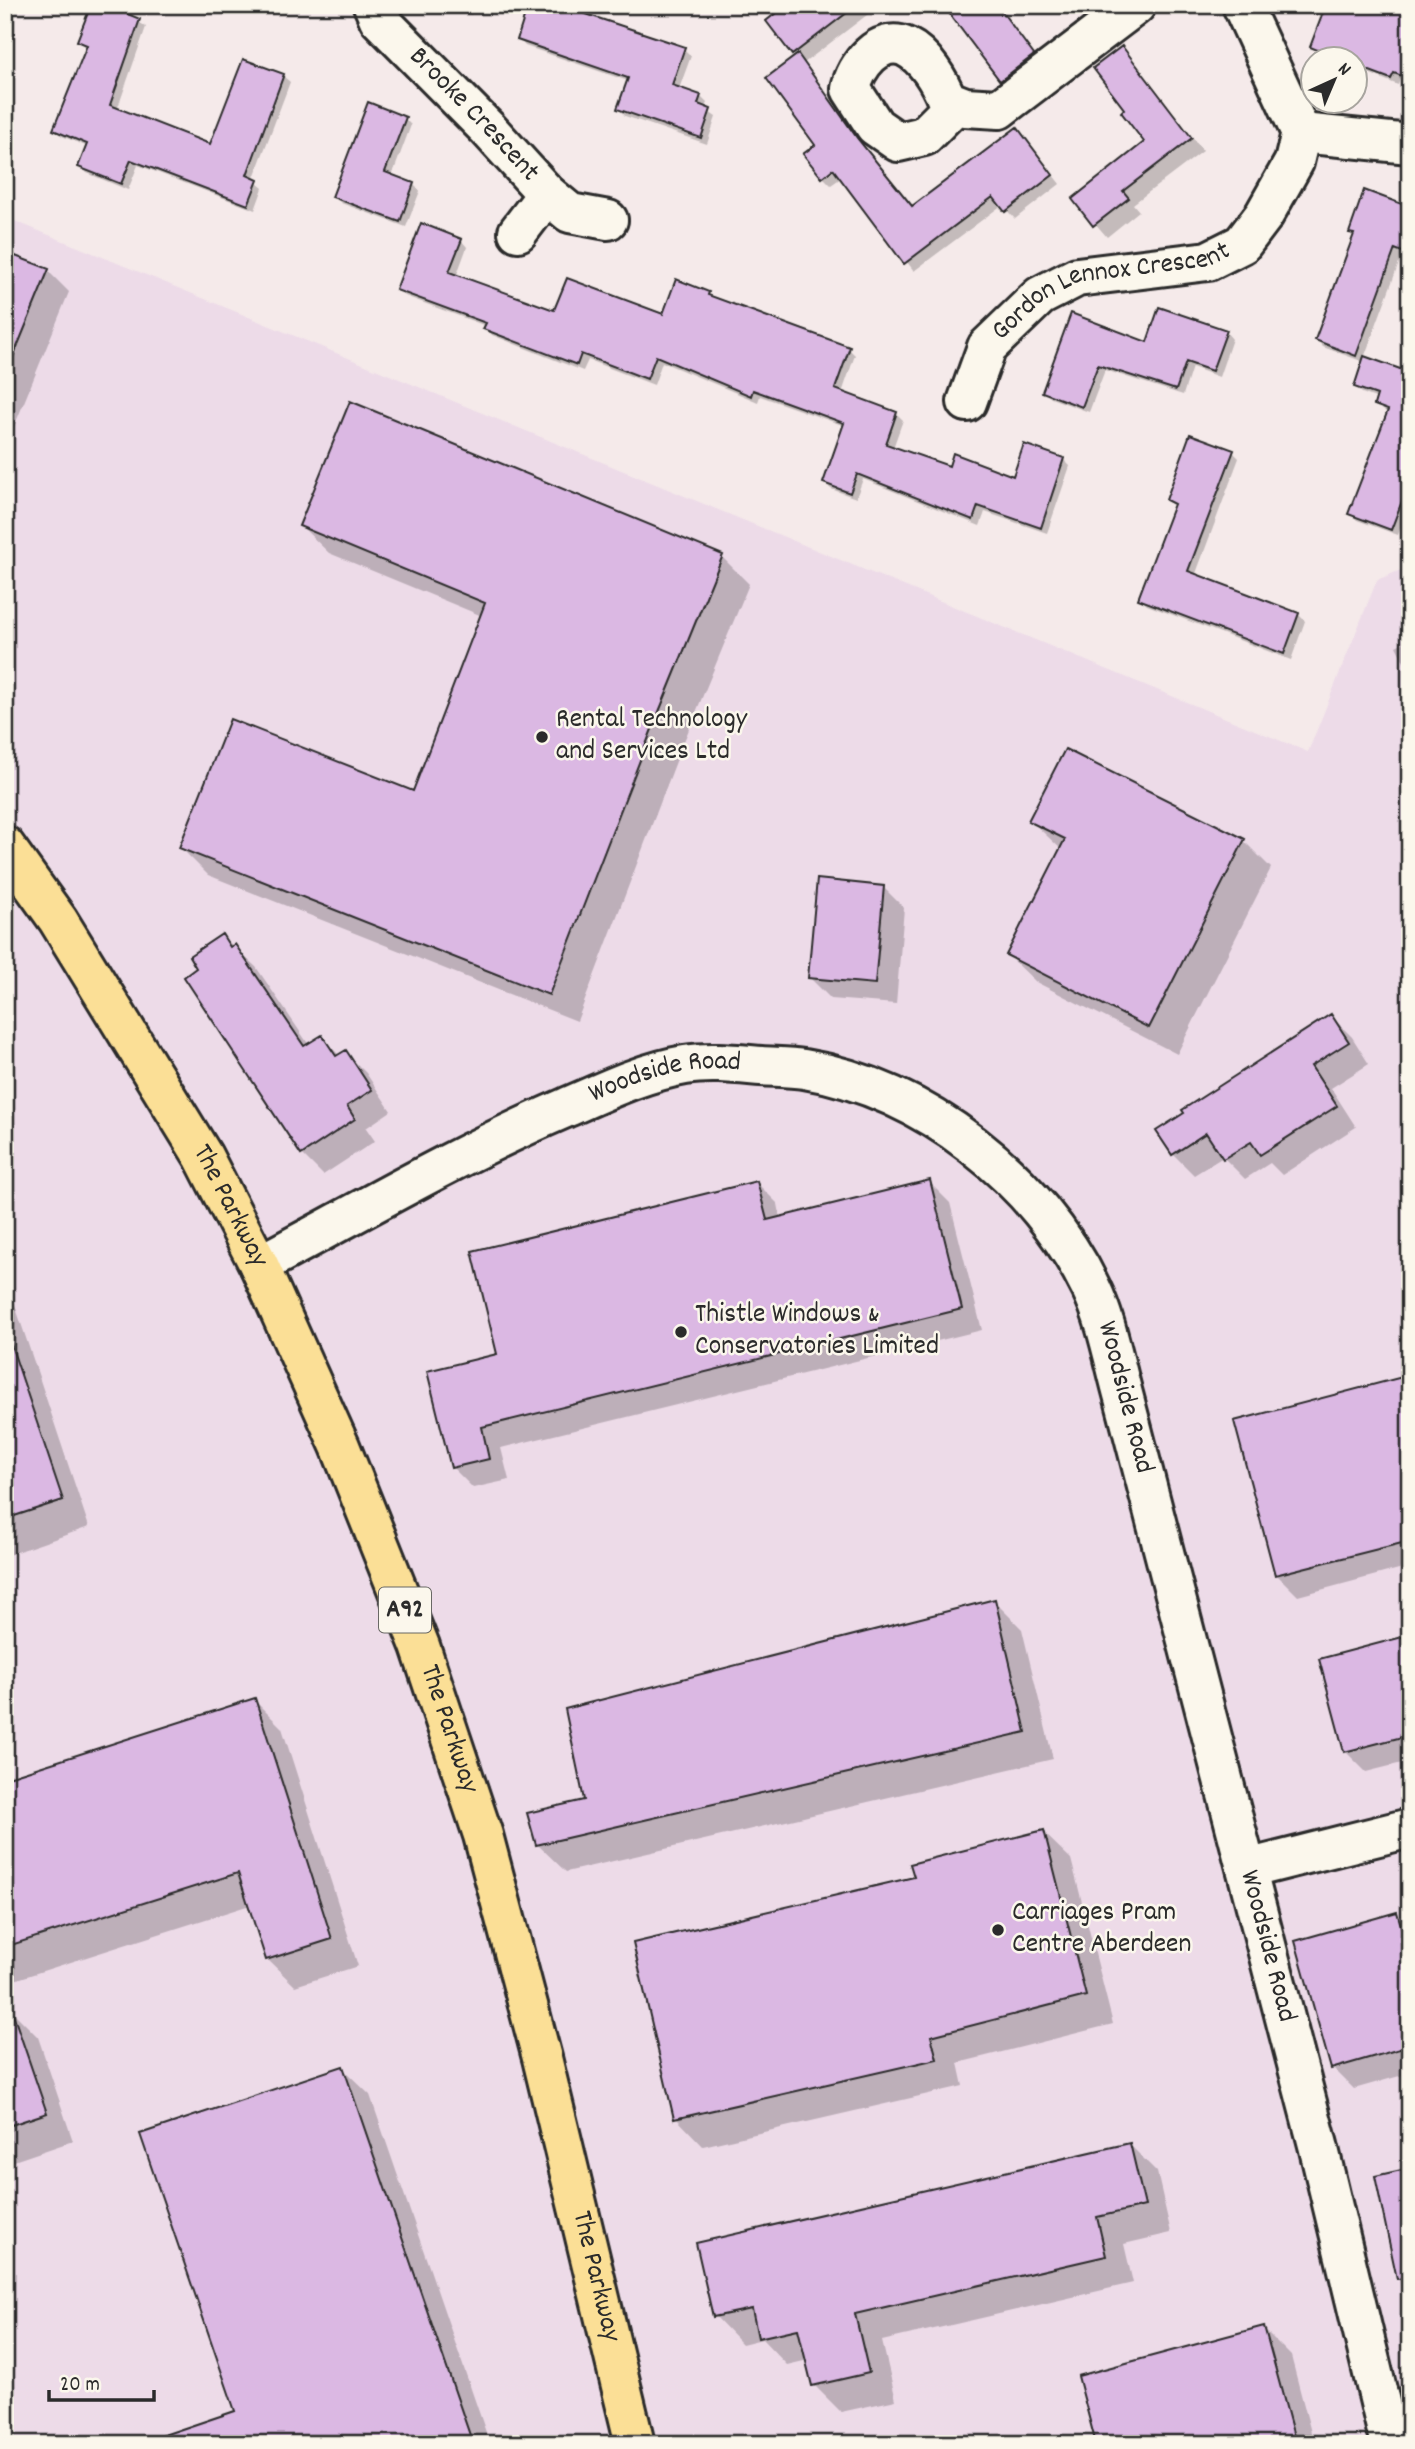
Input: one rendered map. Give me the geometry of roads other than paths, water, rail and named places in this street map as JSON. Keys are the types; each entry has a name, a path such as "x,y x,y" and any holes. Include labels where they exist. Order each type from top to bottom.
{"main road":[{"name":"The Parkway","path":"5,846 58,920 203,1156 259,1265 341,1446 420,1647 483,1835 542,2059 635,2444"}],"street":[{"name":"Brooke Crescent","path":"373,5 379,19 488,129 547,194 570,213 608,220"},
{"path":"947,100 965,107 999,109 1136,5"},
{"path":"1242,5 1301,133 1410,144"},
{"name":"Gordon Lennox Crescent","path":"967,402 987,347 1040,296 1077,277 1209,261 1242,244 1282,188 1294,162 1301,133"},
{"name":"Brooke Crescent","path":"518,232 547,194"},
{"name":"Woodside Road","path":"259,1265 520,1127 617,1085 684,1066 709,1063 804,1069 860,1084 931,1115 998,1164 1034,1202 1070,1251 1093,1291 1124,1398 1322,2158 1390,2444"},
{"path":"1247,1869 1410,1828"}],"place":[{"name":"Rental Technology and Services Ltd","path":"542,737"},
{"name":"Thistle Windows & Conservatories Limited","path":"681,1332"},
{"name":"Carriages Pram Centre Aberdeen","path":"998,1930"}]}
